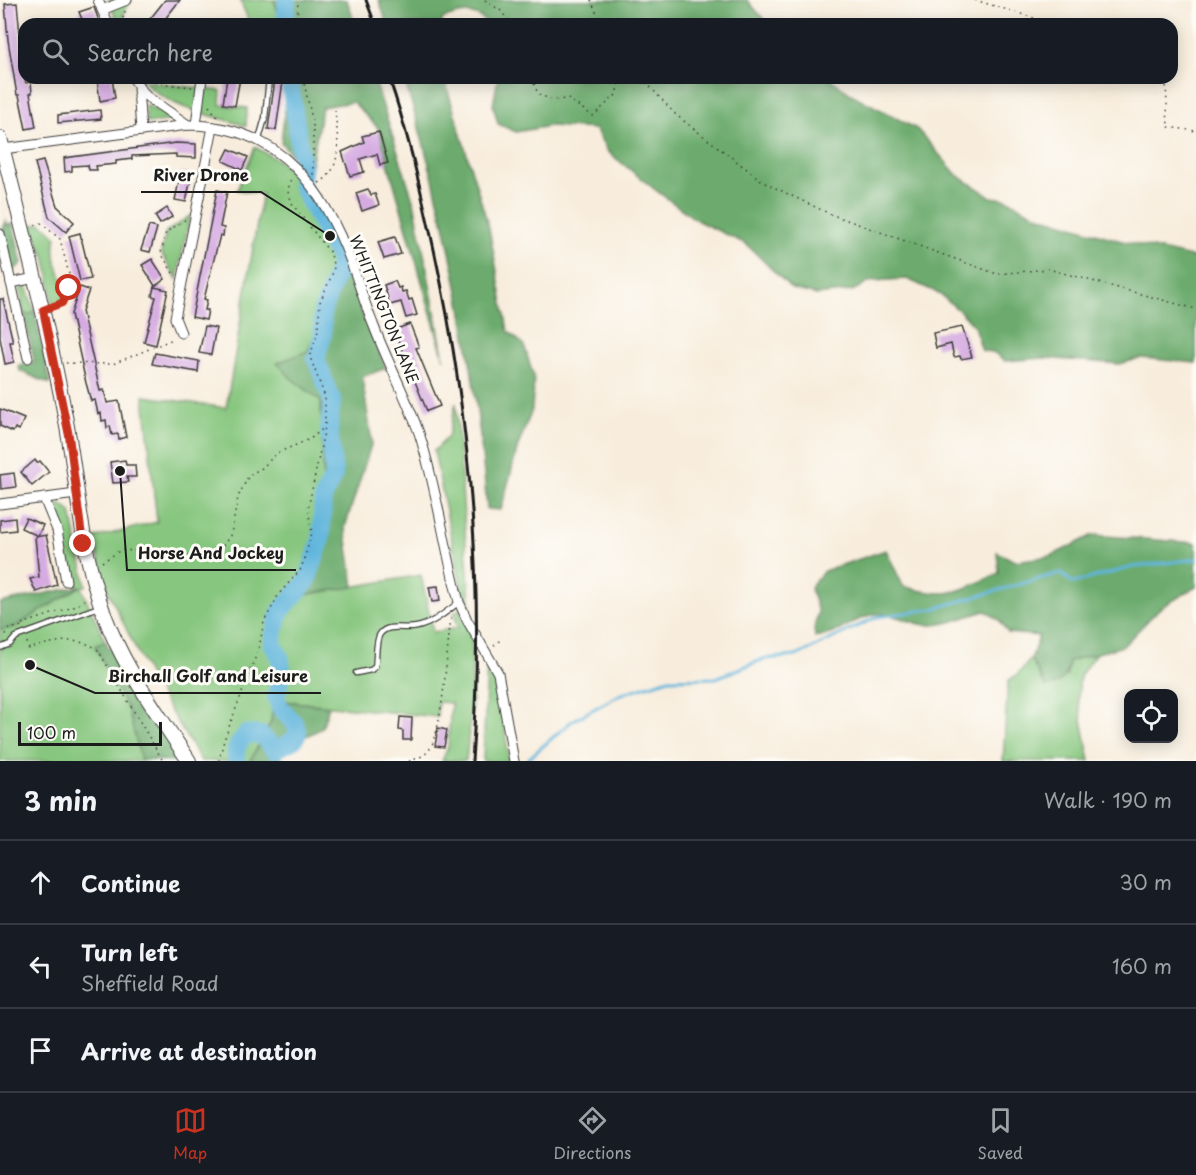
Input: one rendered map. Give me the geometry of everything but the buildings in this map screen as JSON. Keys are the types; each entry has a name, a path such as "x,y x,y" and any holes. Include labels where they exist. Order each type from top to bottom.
{"main road":[{"path":"1,143 55,363 89,571 110,630 143,693 189,761"}],"street":[{"path":"98,0 105,18"},
{"path":"102,10 127,4"},
{"path":"135,84 141,131"},
{"path":"137,84 156,104 192,125 201,84"},
{"name":"WHITTINGTON LANE","path":"1,143 192,125 213,127 259,139 296,168 309,182 355,270 372,322 419,432 457,603 498,673 505,701 514,761"},
{"path":"181,333 175,318 213,127"},
{"path":"0,234 28,358"},
{"path":"11,283 35,278"},
{"path":"0,504 76,494"},
{"path":"44,498 46,509 57,530 66,581"}],"lane":[{"path":"259,139 265,118 268,84"},
{"path":"356,673 375,667 378,637 387,628 417,627 435,619 457,603"},
{"path":"0,648 25,634 101,606"}],"path":[{"path":"297,18 298,0"},
{"path":"485,0 501,11 506,18"},
{"path":"591,0 598,18"},
{"path":"975,0 1034,18"},
{"path":"151,84 200,90 225,129"},
{"path":"304,84 313,124 314,176 309,182"},
{"path":"534,84 538,94 552,100 568,99 593,116 616,95 619,84"},
{"path":"648,84 676,115 765,183 830,214 997,274 1048,269 1196,309"},
{"path":"1166,84 1168,127 1196,131"},
{"path":"309,182 326,178 335,168 338,154 335,110"},
{"path":"219,761 224,740 259,648 264,622 279,594 302,569 312,534 308,509 325,427 325,397 310,357 318,330 321,302 334,270 331,254 293,205 288,192 289,180 296,168"},
{"path":"182,286 161,253 166,232 197,211"},
{"path":"22,227 41,224 60,239 71,282 62,303 43,310"},
{"path":"55,363 112,364 166,344 181,333"},
{"path":"89,571 121,550 200,555 214,559 231,534 238,497 249,475 262,468 278,453 310,439 325,427"},
{"path":"0,637 6,635 9,629 76,606 96,592"},
{"path":"409,761 428,752 432,744 441,707 450,622 457,603"},
{"path":"22,625 29,649 47,643 69,642 92,645 98,650 163,761"},
{"path":"491,659 494,645 502,638"}],"green space":[{"path":"109,0 129,0 123,18 116,18"},
{"path":"240,0 274,0 280,18 248,18"},
{"path":"274,0 347,0 353,18 280,18"},
{"path":"379,0 747,0 763,18 480,18 466,13 445,18 385,18"},
{"path":"147,84 167,84 221,91 220,105 247,108 246,126 191,110 154,91"},
{"path":"287,84 376,84 415,206 444,359 378,128 353,102 322,107 310,171 306,174 281,142"},
{"path":"406,84 446,84 489,228 508,331 524,345 534,378 532,410 518,446 501,510 487,509 468,346 447,237"},
{"path":"497,84 837,84 851,94 917,129 957,175 991,197 1006,199 1034,214 1118,240 1196,258 1196,363 1141,358 1120,364 1044,358 1005,361 993,352 982,351 974,326 961,312 938,293 907,279 872,281 852,291 817,295 792,289 746,244 698,221 608,152 595,129 550,126 516,132 498,124 493,105"},
{"path":"145,105 148,106 175,120 147,123"},
{"path":"255,147 276,159 297,177 295,188 330,241 340,273 308,351 291,378 321,401 324,501 317,563 292,597 421,575 433,632 458,628 454,613 459,609 472,637 472,701 466,761 442,761 448,747 451,703 438,702 437,717 274,700 271,722 250,761 201,761 149,676 105,585 94,538 157,522 144,396 226,408 262,194 237,190"},
{"path":"190,216 177,279 161,253 166,232"},
{"path":"6,221 7,225 13,224 22,263 13,271 3,229"},
{"path":"41,223 56,236 57,264 69,288 62,303 53,306 47,263 32,225"},
{"path":"340,273 350,279 363,317 386,368 362,377 372,442 345,527 354,587 291,597 317,563 324,501 321,401 291,378 277,363 308,351"},
{"path":"26,285 35,313 24,315 20,289"},
{"path":"35,313 50,384 20,371 19,365 31,364 34,360 24,315"},
{"path":"456,403 471,617 462,591 434,451 448,437"},
{"path":"57,505 62,505 71,512 86,586 81,587 105,641 95,646 128,710 142,761 0,761 0,603 77,587 75,578 70,576 60,525 52,513"},
{"path":"1093,535 1196,543 1196,587 1160,608 1123,646 1069,661 1063,679 1052,685 1046,687 1031,659 1039,636 1008,633 1000,621 986,611 934,625 876,614 832,633 815,637 814,628 818,612 810,587 824,571 886,550 903,586 931,593 952,592 999,573 997,552 1015,561 1051,556"},
{"path":"81,586 15,627 0,630 0,603"},
{"path":"105,641 182,761 141,760 128,710 95,646"},
{"path":"1096,653 1080,676 1078,699 1090,761 1003,761 1008,681 1018,674 1031,659 1045,686 1067,675 1069,661"},
{"path":"487,661 502,708 509,761 483,761"},
{"path":"273,700 329,706 322,728 287,746 280,761 250,761 271,722"}],"waterway":[{"path":"286,18 287,0"},
{"path":"237,761 236,750 246,734 261,735 275,750 294,740 298,733 295,724 279,706 276,696 282,672 280,656 273,645 273,638 280,612 307,581 321,540 323,498 334,474 329,429 332,400 316,359 323,334 322,312 339,268 339,259 301,185 303,170 290,84"},
{"path":"528,759 572,721 621,694 669,679 716,678 764,659 796,656 877,617 932,609 1060,573 1073,583 1133,567 1196,559"}],"railway":[{"path":"366,0 373,18"},
{"path":"391,84 407,136 431,236 456,366 465,431 471,497 477,629 472,761"}],"place":[{"name":"River Drone","path":"330,236"},
{"name":"Horse And Jockey","path":"120,471"},
{"name":"Birchall Golf and Leisure","path":"30,665"}],"route":[{"path":"69,288 62,303 43,310 69,436 83,544"}]}
